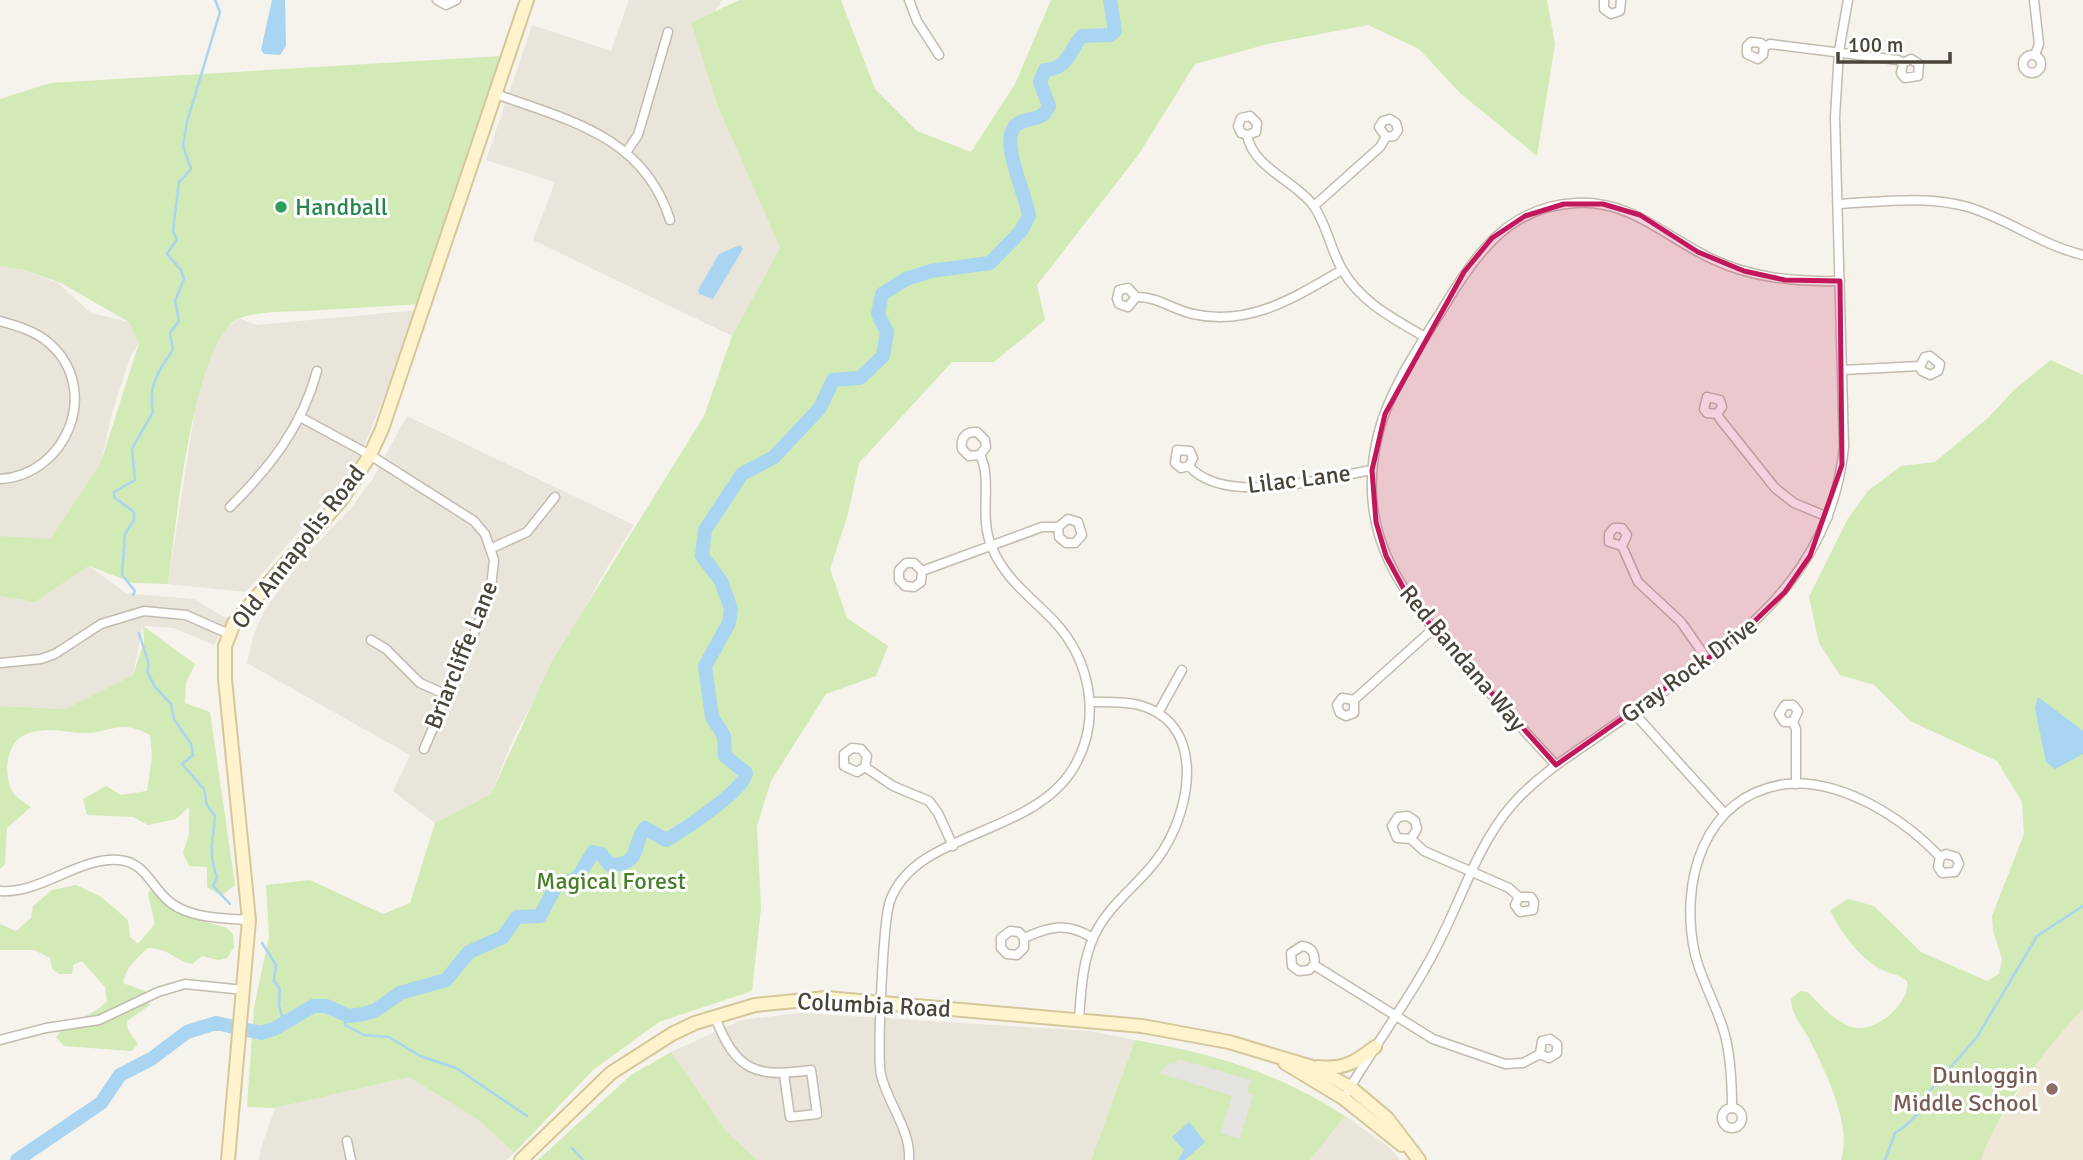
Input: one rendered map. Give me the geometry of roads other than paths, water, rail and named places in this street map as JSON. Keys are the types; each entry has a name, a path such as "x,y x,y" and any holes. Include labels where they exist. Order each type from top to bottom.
{"street":[{"path":"437,0 446,5 456,0"},
{"name":"Old Annapolis Road","path":"228,1160 249,920 224,653 229,634 244,608 342,499 370,455 393,402 493,93 527,0"},
{"path":"909,0 917,21 939,55"},
{"path":"1604,0 1604,9 1611,14 1620,11 1621,0"},
{"name":"Gray Rock Drive","path":"1347,1093 1444,933 1470,872 1505,813 1522,793 1556,765 1754,624 1785,592 1810,556 1828,517 1839,484 1843,456 1835,117 1839,51 1848,0"},
{"path":"2034,0 2039,44 2035,55"},
{"path":"627,151 641,127 668,32"},
{"path":"1764,47 1777,44 1839,51 1893,58 1903,63"},
{"path":"493,93 572,123 627,151 657,186 670,220"},
{"path":"1247,135 1249,145 1261,161 1314,206 1342,270 1377,308 1425,337"},
{"path":"1314,206 1380,147 1386,137"},
{"path":"1838,204 1911,200 1949,203 1990,216 2050,246 2083,255"},
{"name":"Red Bandana Way","path":"1556,765 1433,629 1401,587 1386,556 1374,505 1372,470 1385,414 1425,337 1472,260 1492,238 1525,216 1564,204 1603,204 1628,210 1654,222 1711,259 1744,271 1785,280 1840,281"},
{"path":"1136,297 1150,298 1193,314 1236,317 1274,308 1342,270"},
{"path":"0,321 38,334 51,344 71,373 75,400 71,428 53,456 26,474 0,479"},
{"path":"1843,370 1920,366"},
{"path":"230,507 276,458 300,417 317,371"},
{"path":"1717,414 1775,488 1794,503 1828,517"},
{"name":"Briarcliffe Lane","path":"300,417 370,455 463,512 485,534 492,548 495,571 490,596 424,749"},
{"path":"909,1160 906,1134 880,1071 886,923 891,898 913,869 953,846 1033,809 1055,792 1071,772 1083,748 1091,702 1084,673 1073,648 1054,621 1014,584 992,546 984,512 985,467 980,455"},
{"name":"Lilac Lane","path":"1189,466 1212,481 1252,487 1372,470"},
{"path":"492,548 527,532 555,497"},
{"path":"922,571 1042,527 1058,527"},
{"path":"1622,546 1638,582 1681,622 1707,659"},
{"path":"0,663 41,659 55,654 101,624 144,611 186,615 229,634"},
{"path":"1354,700 1433,629"},
{"path":"371,640 386,649 420,683 447,695"},
{"path":"1158,713 1182,670"},
{"path":"1079,1020 1084,967 1093,938 1114,905 1158,859 1181,809 1188,783 1188,760 1176,732 1158,713 1128,703 1091,702"},
{"path":"1633,712 1724,813"},
{"path":"1793,722 1797,734 1796,784"},
{"path":"865,767 893,786 929,801 938,813 953,846"},
{"path":"1732,1108 1725,1037 1696,957 1690,907 1694,874 1703,846 1724,813 1756,792 1796,784 1828,789 1882,811 1913,831 1940,857"},
{"path":"1411,839 1424,851 1509,888 1519,897"},
{"path":"0,891 27,888 98,863 122,860 141,869 171,903 181,909 249,920"},
{"path":"1024,938 1059,926 1078,929 1093,938"},
{"path":"1314,965 1394,1018 1433,1039 1494,1062 1522,1063 1540,1054"},
{"path":"0,1040 99,1020 158,992 184,984 244,990"},
{"name":"Columbia Road","path":"521,1160 620,1066 672,1034 755,1005 804,999 883,1002 1196,1034 1312,1067 1347,1093 1418,1160"},
{"path":"715,1017 730,1051 744,1065 759,1072 784,1074 811,1070 817,1114 790,1117 784,1074"},
{"path":"1312,1067 1344,1067 1374,1047"},
{"name":"Columbia Road","path":"1275,1057 1347,1093"},
{"path":"347,1141 351,1160"}],"water":[{"path":"272,0 285,0 286,46 280,55 264,54 261,50"},
{"path":"740,245 743,249 713,299 699,294 698,290 719,254"},
{"path":"2038,697 2083,731 2083,754 2055,769 2046,762 2035,708"},
{"path":"1189,1122 1205,1142 1185,1160 1178,1160 1184,1150 1172,1137"}],"waterway":[{"path":"133,595 135,591 122,575 125,534 134,520 134,512 114,497 114,492 135,480 132,449 153,412 153,386 173,350 170,333 179,321 175,301 184,279 181,270 167,254 177,239 173,231 179,182 191,169 183,146 187,122 220,12 215,0"},
{"path":"17,1160 101,1103 120,1075 151,1059 187,1032 216,1023 261,1033 274,1029 313,1006 326,1006 349,1016 364,1014 376,1010 400,993 446,980 469,952 503,937 517,917 540,916 555,888 578,877 593,852 601,854 610,865 628,861 635,852 645,828 666,840 736,789 746,773 725,756 724,736 712,717 705,666 729,623 731,609 721,581 702,556 705,530 742,474 774,457 820,408 833,380 860,378 883,356 887,332 878,314 882,294 906,279 931,271 990,263 1021,231 1029,216 1012,156 1011,134 1018,123 1044,114 1049,106 1040,82 1045,70 1053,69 1064,62 1082,36 1110,35 1115,31 1110,0"},
{"path":"139,633 149,665 147,671 155,687 171,704 174,719 191,744 193,755 182,764 204,789 207,805 215,816 212,853 217,877 213,886 230,904"},
{"path":"1885,1160 1895,1133 1915,1116 1928,1093 1977,1037 2037,936 2083,906"},
{"path":"262,943 276,965 274,981 280,989 279,1005 284,1023"},
{"path":"345,1014 345,1025 364,1035 389,1037 420,1056 456,1068 527,1116"},
{"path":"572,1148 583,1160"}],"place":[{"name":"Handball","path":"281,207"},
{"name":"Dunloggin Middle School","path":"2052,1089"}],"park label":[{"name":"Magical Forest","path":"611,881"}]}
